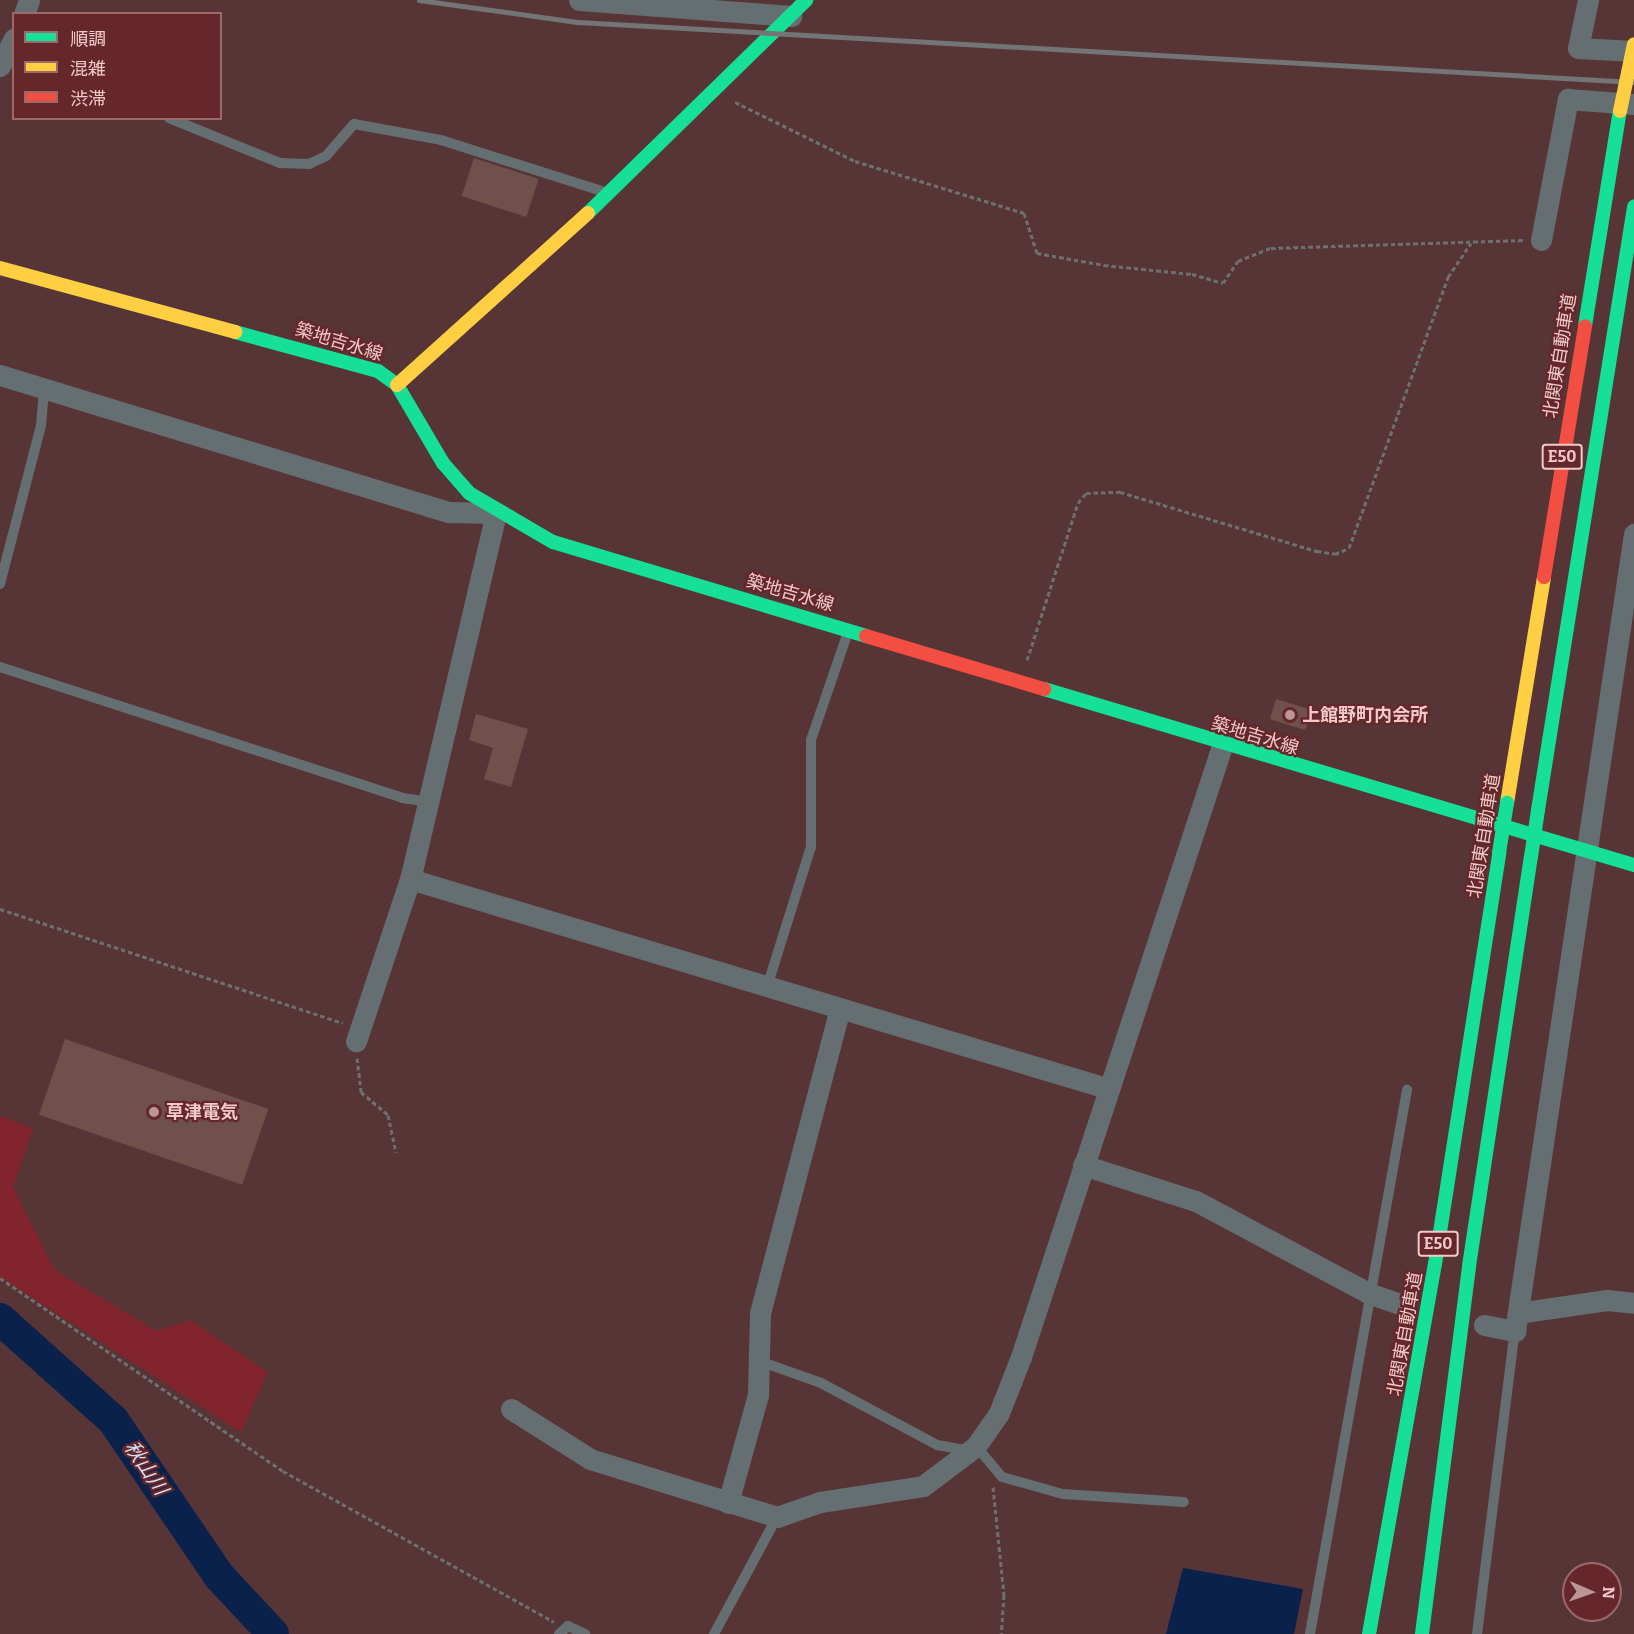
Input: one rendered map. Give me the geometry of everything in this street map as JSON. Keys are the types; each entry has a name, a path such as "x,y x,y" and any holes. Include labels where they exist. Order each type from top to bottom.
{"main road":[{"path":"397,385 610,193 806,0"},
{"name":"北関東自動車道","path":"1369,1634 1435,1264 1507,803 1627,107 1634,44"},
{"name":"E50","path":"1422,1634 1469,1266 1538,810 1634,207"},
{"name":"築地吉水線","path":"0,268 368,367 397,385 454,478 496,513 579,550 1020,682 1222,746 1634,865"}],"street":[{"path":"579,0 647,3 790,16"},
{"path":"1588,0 1578,48 1634,51"},
{"path":"0,66 12,42"},
{"path":"1541,240 1568,99 1627,107"},
{"path":"0,375 449,512 496,513 410,879 359,1035"},
{"path":"1517,1322 1583,850 1634,534"},
{"path":"511,1409 590,1459 777,1517 820,1502 923,1486 973,1448 999,1413 1021,1357 1106,1088 1222,746"},
{"path":"410,879 1106,1088"},
{"path":"728,1503 754,1423 760,1313 840,1009"},
{"path":"1083,1165 1196,1201 1368,1293 1402,1305"},
{"path":"1484,1325 1517,1322 1607,1300 1634,1303"}],"lane":[{"path":"174,120 280,163 309,164 326,156 354,124 441,140 610,193"},
{"path":"0,584 41,426 44,390"},
{"path":"767,987 811,847 811,740 849,630"},
{"path":"0,667 402,798 429,801"},
{"path":"1310,1634 1368,1293 1407,1090"},
{"path":"1478,1634 1517,1322"},
{"path":"759,1361 821,1383 937,1445 973,1448 1002,1477 1063,1494 1184,1502"},
{"path":"714,1634 777,1517"},
{"path":"559,1634 568,1626 585,1634"}],"path":[{"path":"716,87 855,161 1024,213 1037,253 1223,283 1238,261 1271,248 1541,240"},
{"path":"1020,682 1078,503 1086,493 1120,492 1317,551 1335,554 1349,548 1448,277 1471,243"},
{"path":"0,909 359,1035 360,1092 387,1115 396,1152"},
{"path":"0,1278 283,1471 555,1623"},
{"path":"991,1468 1004,1595 1001,1634"}],"shaded area":[{"path":"0,1116 33,1128 13,1187 55,1270 157,1331 190,1320 268,1372 241,1432 0,1277"}],"water":[{"path":"1183,1568 1303,1589 1294,1634 1166,1634"}],"building":[{"path":"474,158 539,179 526,217 462,196"},
{"name":"上館野町内会所","path":"1276,699 1311,710 1305,730 1270,719"},
{"path":"476,714 528,729 511,787 484,779 493,748 469,740"},
{"name":"草津電気","path":"65,1039 268,1109 242,1185 39,1115"}],"waterway":[{"name":"秋山川","path":"0,1319 113,1420 219,1576 273,1634"}],"railway":[{"path":"419,0 578,22 1634,82"}],"traffic: fast":[{"path":"588,213 806,0"},
{"path":"1585,326 1620,111"},
{"path":"1538,810 1634,207"},
{"path":"235,332 378,371 397,385 443,463 469,493 553,542 866,636"},
{"path":"1044,689 1634,865"},
{"path":"1499,853 1507,803"},
{"path":"1531,857 1538,810"},
{"path":"1369,1634 1435,1264 1499,853"},
{"path":"1422,1634 1469,1266 1531,857"}],"traffic: slow":[{"path":"1620,111 1634,44"},
{"path":"397,385 588,213"},
{"path":"0,268 235,332"},
{"path":"1507,803 1544,577"}],"traffic: jam":[{"path":"1544,577 1585,326"},
{"path":"866,636 1044,689"}],"place":[{"name":"上館野町内会所","path":"1290,715"},
{"name":"草津電気","path":"154,1112"}]}
